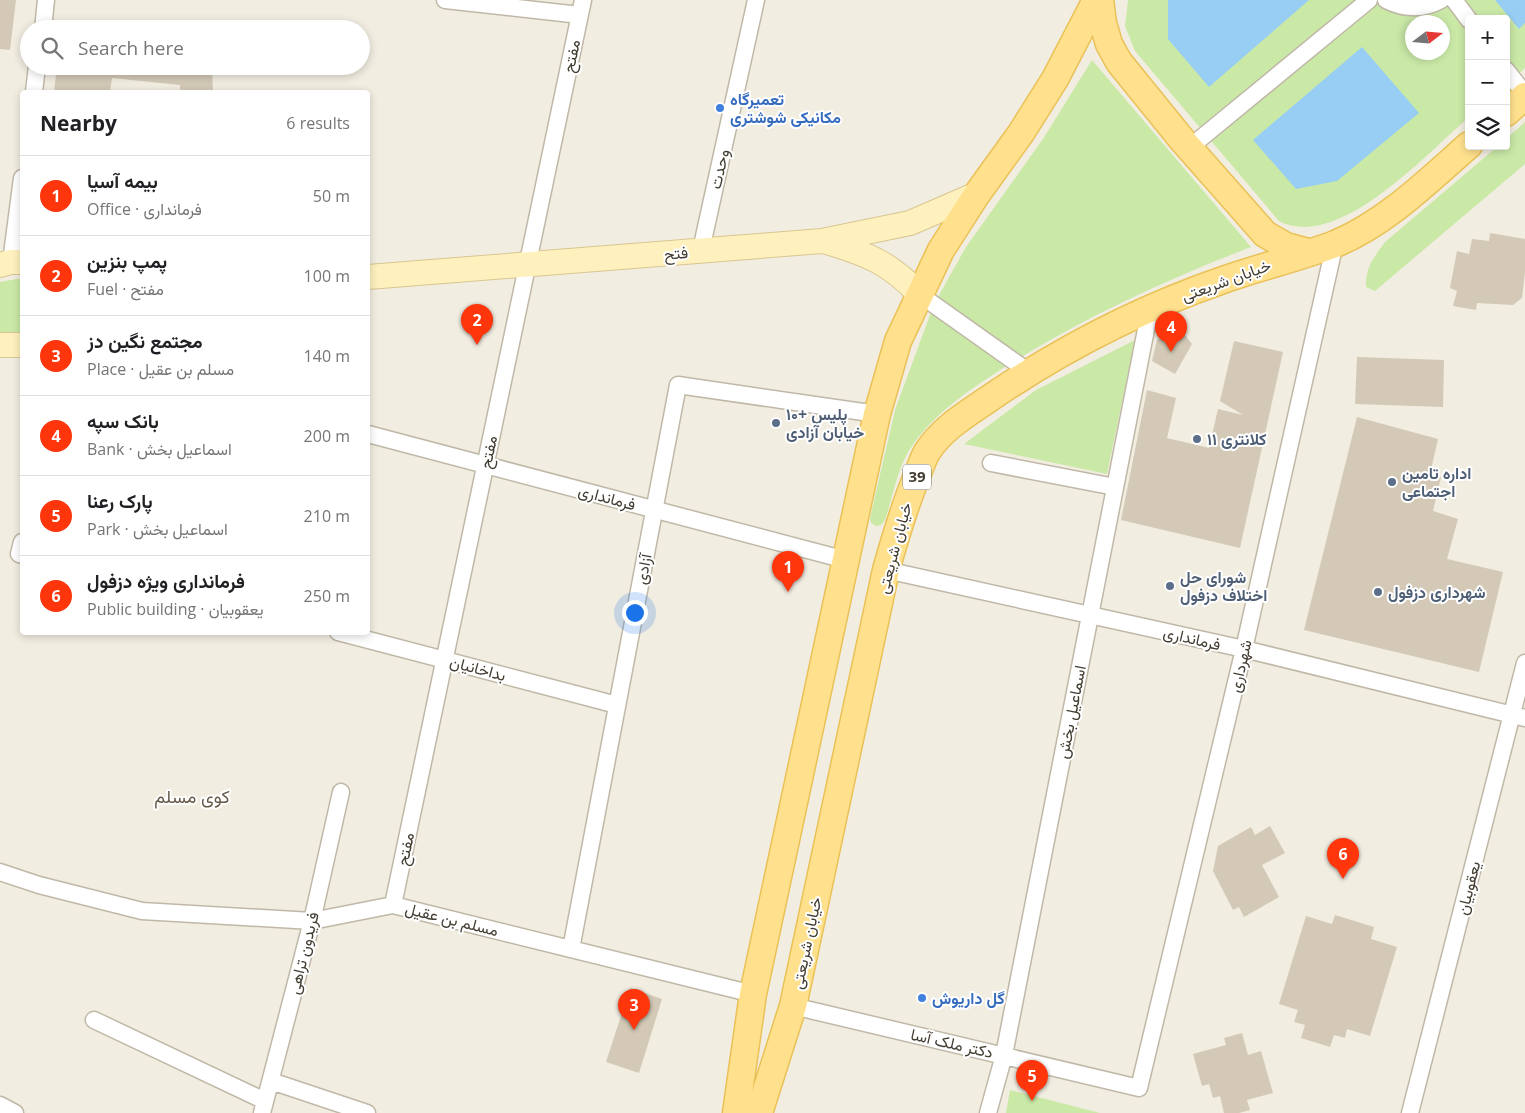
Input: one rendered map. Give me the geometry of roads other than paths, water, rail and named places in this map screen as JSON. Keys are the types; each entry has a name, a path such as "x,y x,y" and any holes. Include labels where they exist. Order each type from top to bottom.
{"main road":[{"path":"736,1113 753,994 876,414 898,341 941,250 977,194 1021,133 1054,79 1096,0"},
{"path":"1100,0 1103,23 1109,44 1119,62 1189,148 1265,234 1286,246 1308,252"},
{"path":"1510,109 1525,95"},
{"name":"خیابان شریعتی","path":"758,1113 793,1006 886,570 904,506 927,452 943,432 1029,372 1150,309 1223,280 1335,243 1371,224 1416,192 1465,149"},
{"name":"فتح","path":"370,277 822,241 910,223 977,194"},
{"path":"822,241 865,254 885,263 903,277 919,294"},
{"path":"0,345 20,345"},
{"path":"846,560 886,570"}],"street":[{"path":"43,20 46,0"},
{"path":"445,0 581,8"},
{"name":"وحدت","path":"701,250 756,0"},
{"path":"1189,148 1369,0"},
{"path":"1386,0 1400,6 1413,8 1426,6 1441,0"},
{"path":"1454,0 1465,15"},
{"name":"مفتح","path":"393,905 581,8"},
{"path":"34,90 37,75"},
{"path":"1510,75 1525,95"},
{"path":"11,263 20,193"},
{"name":"شهرداری","path":"1139,1088 1244,649 1335,243"},
{"path":"919,294 1029,372"},
{"name":"اسماعیل بخش","path":"988,1113 1004,1055 1150,309"},
{"name":"آزادی","path":"571,949 678,385 876,414"},
{"name":"فرمانداری","path":"370,435 846,560"},
{"path":"991,463 1115,487"},
{"name":"فرمانداری","path":"886,570 1244,649 1519,716"},
{"name":"بداخانیان","path":"350,635 617,705"},
{"name":"یعقوبیان","path":"1410,1113 1519,716 1525,663"},
{"name":"فریدون تراهی","path":"264,1107 312,921 341,792"},
{"name":"مسلم بن عقیل","path":"0,872 39,886 142,911 312,921 393,905 753,994"},
{"name":"دکتر ملک آسا","path":"793,1006 1139,1088"},
{"path":"94,1020 264,1107"},
{"path":"270,1081 368,1113"},
{"path":"0,1105 15,1113"}],"water":[{"path":"1168,0 1309,0 1209,87 1168,39"},
{"path":"1495,0 1525,0 1525,23 1519,29 1510,18 1510,15 1507,15"},
{"path":"1362,47 1419,113 1337,181 1296,189 1253,140"}],"place":[{"name":"تعمیرگاه مکانیکی شوشتری","path":"720,108"},
{"name":"پمپ بنزین","path":"477,345"},
{"name":"بانک سپه","path":"1171,352"},
{"name":"پلیس +۱۰ خیابان آزادی","path":"776,423"},
{"name":"کلانتری ۱۱","path":"1197,439"},
{"name":"اداره تامین اجتماعی","path":"1392,482"},
{"name":"شورای حل اختلاف دزفول","path":"1170,586"},
{"name":"بیمه آسیا","path":"788,592"},
{"name":"شهرداری دزفول","path":"1378,592"},
{"name":"فرمانداری ویژه دزفول","path":"1343,879"},
{"name":"گل داریوش","path":"922,998"},
{"name":"مجتمع نگین دز","path":"634,1030"},
{"name":"پارک رعنا","path":"1032,1101"}],"district":[{"name":"کوی مسلم","path":"192,797"}]}
